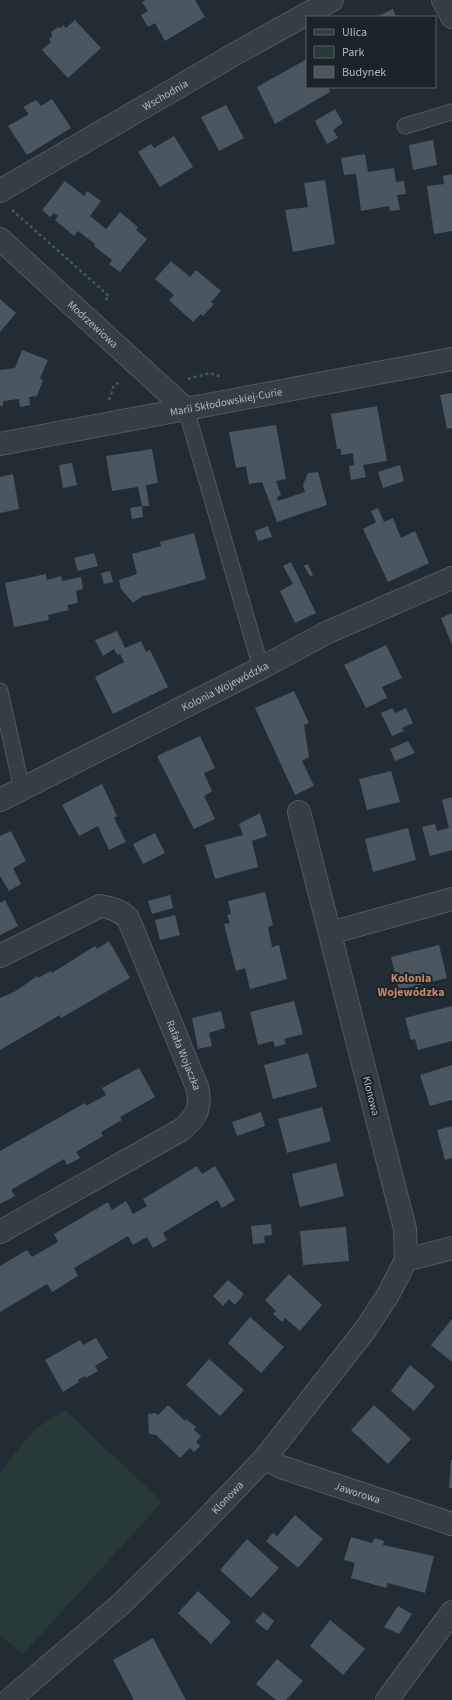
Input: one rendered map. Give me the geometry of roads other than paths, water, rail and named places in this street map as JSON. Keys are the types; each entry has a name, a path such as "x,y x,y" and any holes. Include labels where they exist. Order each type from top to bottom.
{"street":[{"name":"Wschodnia","path":"0,192 240,51 332,0"},
{"path":"443,0 452,17"},
{"name":"Modrzewiowa","path":"0,239 186,409"},
{"name":"Marii Skłodowskiej-Curie","path":"0,444 452,359"},
{"name":"Kolonia Wojewódzka","path":"0,800 261,668 328,632 452,578"},
{"name":"Klonowa","path":"9,1700 120,1605 191,1535 265,1458 365,1330 388,1295 406,1260 405,1230 299,812"},
{"path":"330,933 452,899"},
{"name":"Rafała Wojaczka","path":"0,956 100,906 114,908 122,913 128,918 197,1087 200,1100 192,1121 181,1130 0,1232"},
{"path":"406,1260 452,1248"},
{"name":"Jaworowa","path":"265,1458 281,1468 452,1524"},
{"path":"387,1700 452,1612"}],"lane":[{"path":"405,126 452,112"},
{"path":"186,409 261,668"},
{"path":"0,691 22,789"}],"district":[{"name":"Kolonia Wojewódzka","path":"411,985"}]}
